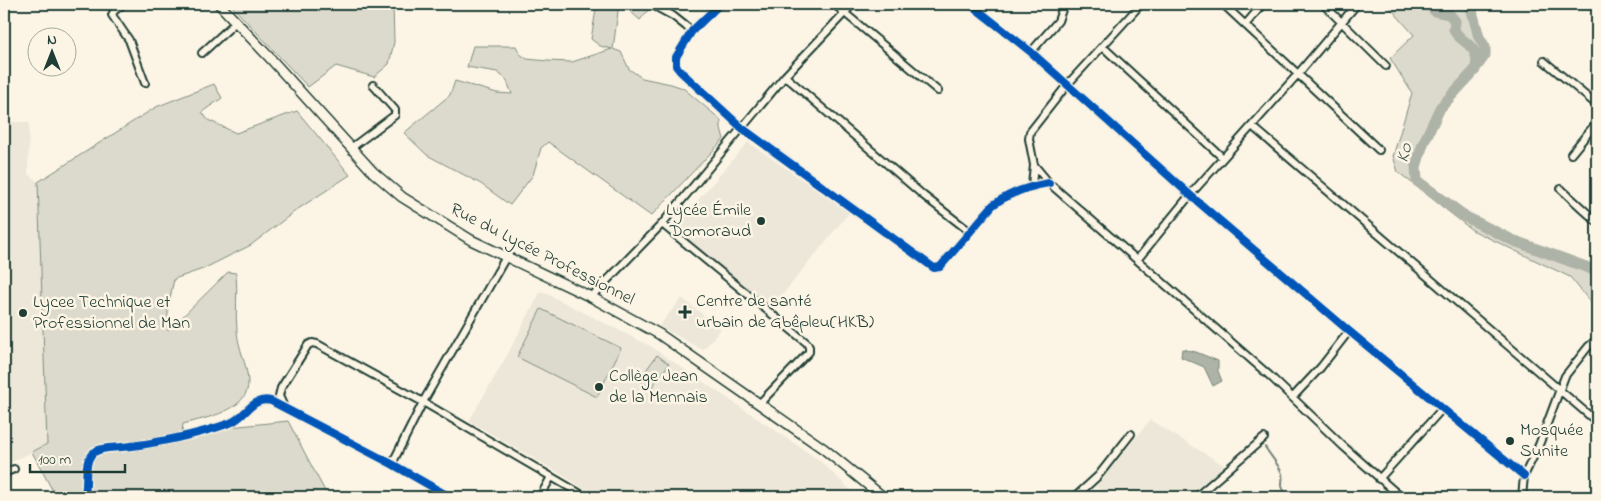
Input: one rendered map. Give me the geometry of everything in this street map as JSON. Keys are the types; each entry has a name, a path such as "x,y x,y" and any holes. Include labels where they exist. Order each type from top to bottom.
{"main road":[{"name":"Rue du Lycée Professionnel","path":"219,4 373,172 402,196 471,240 591,297 659,334 824,449 883,497"}],"street":[{"path":"124,4 114,11 112,15 129,40 145,83"},
{"path":"651,4 673,16 692,31"},
{"path":"720,4 692,31 676,57 676,66 680,71 742,128 934,268 940,267 969,231 1001,199 1032,185 1049,183"},
{"path":"834,4 938,91"},
{"path":"591,297 662,224 785,76 853,4"},
{"path":"970,4 1030,52 1190,195 1442,409 1524,476"},
{"path":"1030,52 1058,21 1064,4"},
{"path":"1032,185 1034,165 1029,138 1030,132 1067,85 1141,4"},
{"path":"1223,4 1380,150"},
{"path":"1245,25 1263,4"},
{"path":"1323,4 1386,66"},
{"path":"1137,260 1190,195 1298,74 1357,4"},
{"path":"202,53 236,22"},
{"path":"1103,47 1223,158"},
{"path":"1544,61 1597,105"},
{"path":"785,76 924,196 969,231"},
{"path":"351,148 395,115 396,110 373,85"},
{"path":"1571,154 1597,122"},
{"path":"1252,126 1597,422"},
{"path":"1034,165 1049,183 1293,397 1379,479 1401,497"},
{"path":"1561,188 1597,222"},
{"path":"662,224 808,343 808,352 760,403"},
{"path":"392,464 423,402 506,257"},
{"path":"1293,397 1321,367 1350,331"},
{"path":"1522,497 1524,476 1539,446 1565,376 1588,347 1597,339"},
{"path":"284,408 279,396 281,388 308,345 312,343 317,344 423,402 586,497"},
{"path":"84,497 87,464 92,454 100,449 129,446 222,426 238,420 255,402 264,399 392,464 450,497"},
{"path":"1379,479 1442,409"},
{"path":"1075,497 1098,476 1131,434"},
{"path":"1196,497 1264,438"},
{"path":"4,474 14,469"},
{"path":"540,497 551,477"}],"shaded area":[{"path":"230,4 343,4 361,10 368,4 393,4 394,42 389,64 374,77 336,66 308,87"},
{"path":"597,4 619,4 613,49 621,52 629,69 642,78 683,88 721,120 724,139 651,216 548,142 541,148 533,175 510,205 481,184 427,155 404,133 450,95 455,81 497,93 512,94 506,79 497,72 467,67 473,46 516,46 520,54 527,59 572,62 612,49 600,46 591,39"},
{"path":"622,4 653,4 640,20"},
{"path":"1387,4 1479,4 1475,23 1479,37 1485,47 1485,55 1475,70 1440,108 1423,144 1416,167 1417,181 1466,217 1512,240 1597,271 1597,310 1570,277 1472,230 1398,172 1393,156 1412,93 1390,58 1414,35"},
{"path":"214,84 222,98 202,112 208,120 236,133 297,111 350,175 298,209 251,245 203,269 174,279 168,308 168,331 228,272 236,273 237,331 248,381 247,391 242,400 225,412 183,424 182,432 288,421 328,497 56,497 32,452 47,444 38,182 156,107"},
{"name":"Lycee Technique et Professionnel de Man","path":"4,122 29,122 28,174 38,182 47,444 4,466"},
{"name":"Lycée Émile Domoraud","path":"748,142 849,213 770,310 674,228"},
{"name":"Collège Jean de la Mennais","path":"541,291 650,346 819,460 858,497 597,497 469,421"},
{"name":"Centre de santé urbain de Gbêpleu(HKB)","path":"682,298 721,329 703,350 659,326"},
{"path":"541,309 621,348 597,397 517,357"},
{"path":"1182,349 1196,352 1218,361 1218,371 1222,381 1213,386 1204,367 1181,357"},
{"path":"657,355 669,364 651,388 639,380"},
{"path":"1150,420 1225,466 1189,497 1114,497 1096,487"}],"waterway":[{"name":"Ko","path":"1428,4 1435,11 1449,14 1455,21 1454,29 1456,33 1473,49 1477,62 1475,70 1440,108 1423,144 1416,167 1417,181 1466,217 1512,240 1597,271"},
{"path":"1470,4 1479,37 1485,47 1485,55 1477,66"},
{"path":"1265,447 1281,471 1282,486 1289,497"}],"cycle path":[{"path":"720,4 692,31 676,57 676,66 680,71 742,128 934,268 940,267 993,205 1020,191 1049,183"},
{"path":"970,4 1031,52 1190,195 1349,331 1524,476"},
{"path":"84,497 88,462 96,451 162,441 218,427 236,420 254,404 264,400 271,401 392,464 450,497"}],"place":[{"name":"Lycée Émile Domoraud","path":"761,221"},
{"name":"Centre de santé urbain de Gbêpleu(HKB)","path":"685,312"},
{"name":"Lycee Technique et Professionnel de Man","path":"23,313"},
{"name":"Collège Jean de la Mennais","path":"599,387"},
{"name":"Mosquée Sunite","path":"1510,441"}]}
